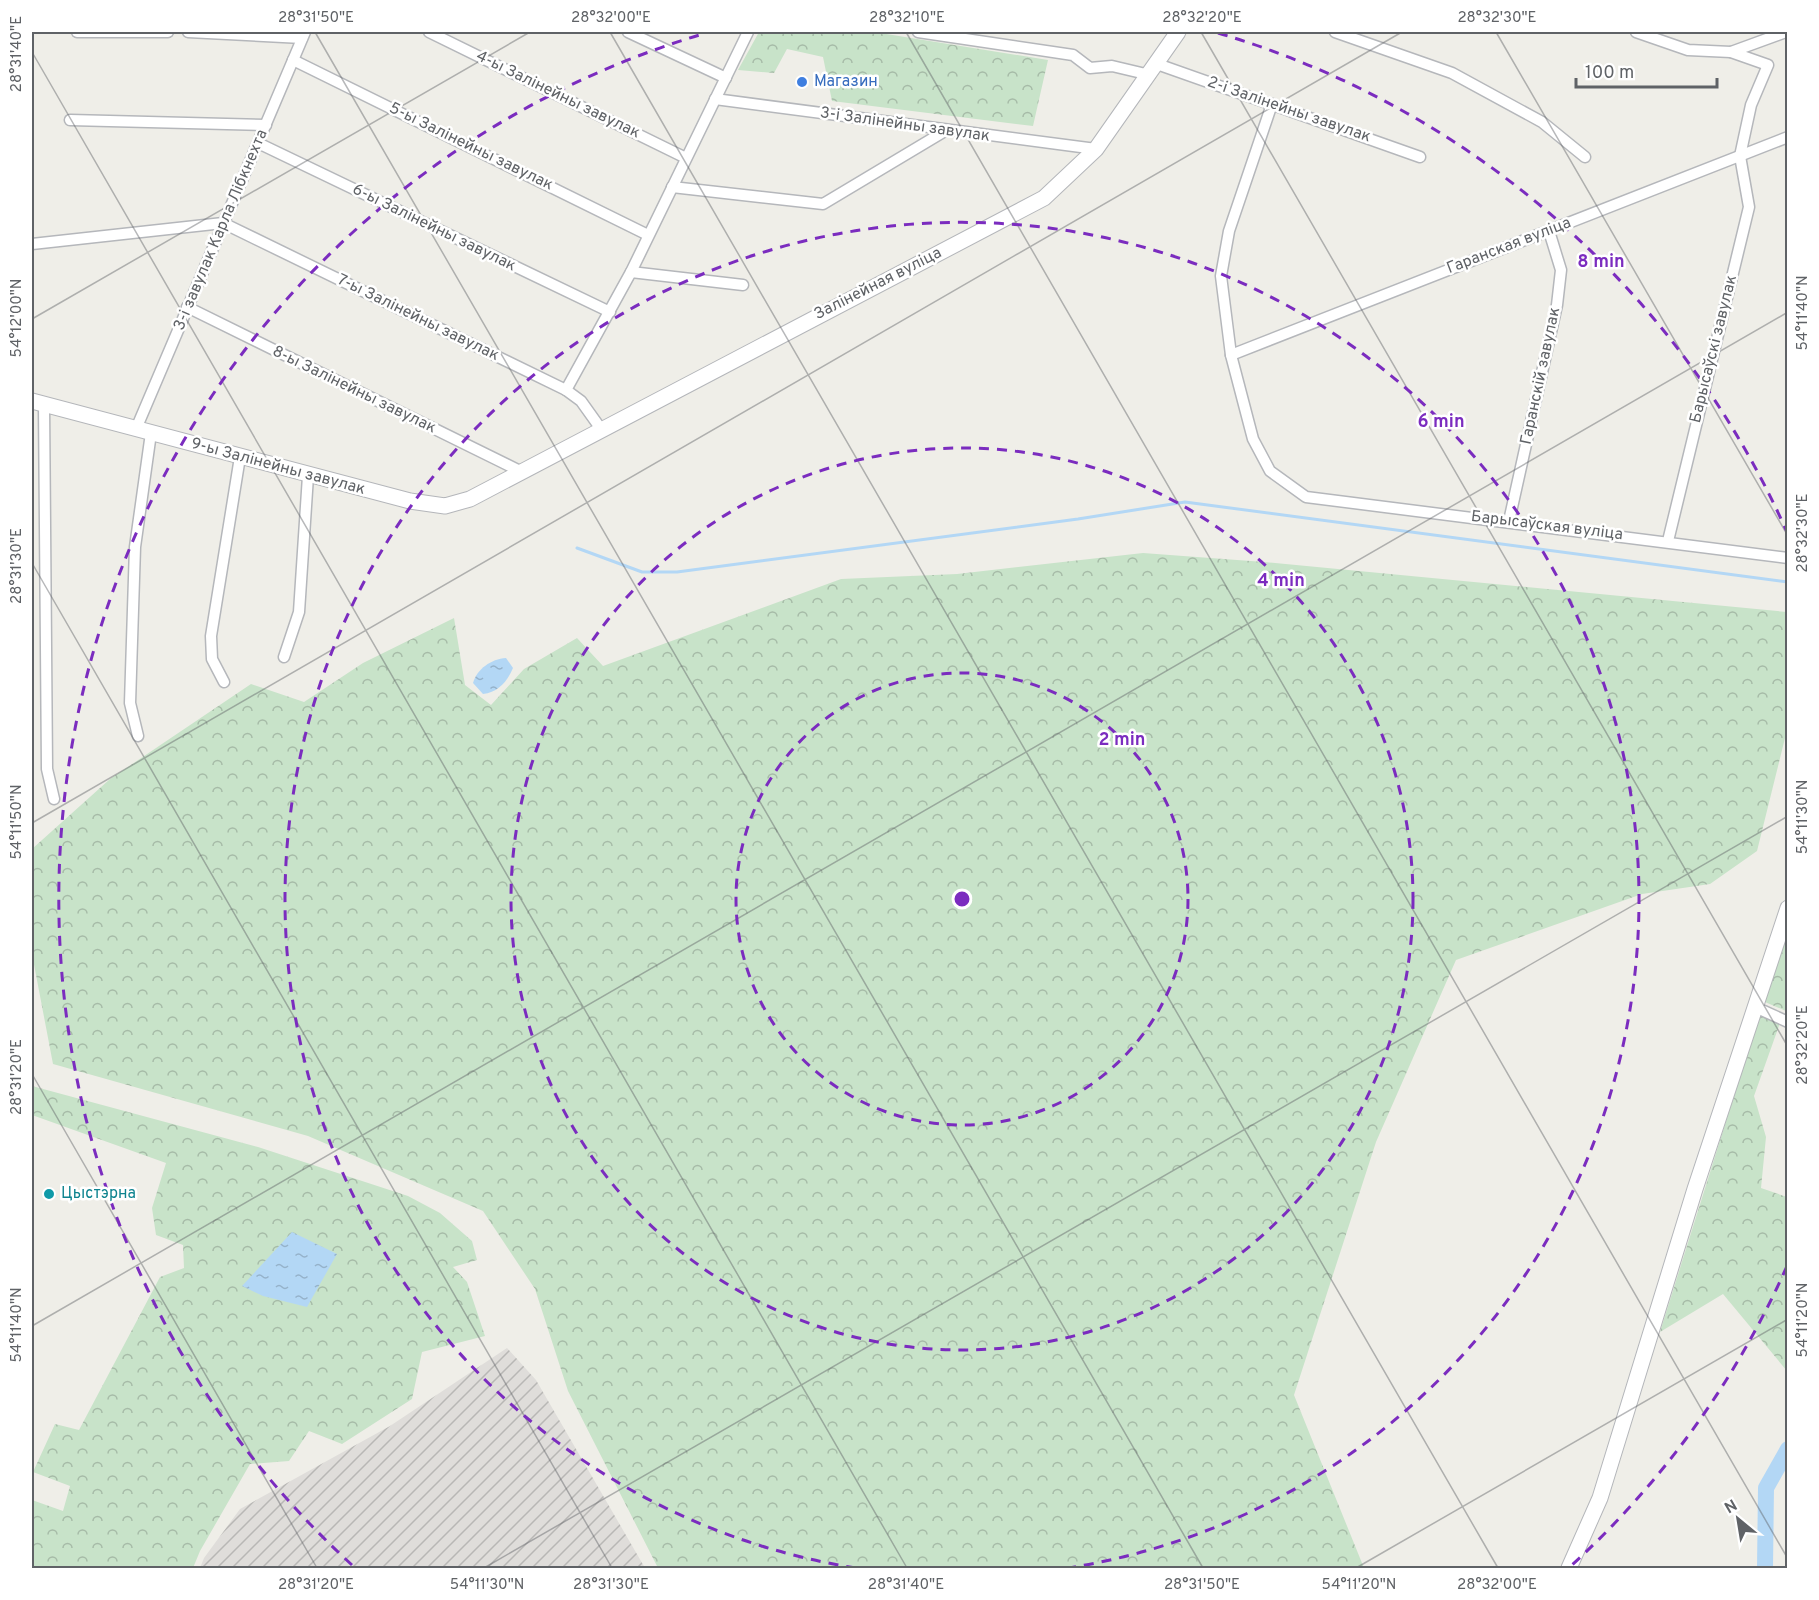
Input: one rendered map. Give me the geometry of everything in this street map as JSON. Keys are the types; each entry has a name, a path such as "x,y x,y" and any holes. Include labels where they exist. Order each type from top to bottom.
{"street":[{"path":"77,32 168,32"},
{"path":"189,32 304,35"},
{"name":"4-ы Залінейны завулак","path":"429,32 687,158"},
{"path":"627,32 726,78"},
{"path":"566,390 631,272 748,32"},
{"name":"2-і Залінейны завулак","path":"918,32 1073,55 1090,68 1112,66 1153,69 1272,104 1420,157"},
{"name":"Залінейная вуліца","path":"522,472 1044,198 1096,149 1178,32"},
{"path":"1335,32 1452,73 1542,122 1585,157"},
{"path":"1636,32 1688,50 1731,52 1768,65 1751,105 1740,156"},
{"path":"1731,52 1786,32"},
{"name":"3-і завулак Карла Лібкнехта","path":"138,736 130,703 135,547 143,431 187,307 304,35"},
{"name":"5-ы Залінейны завулак","path":"293,60 648,235"},
{"name":"3-і Залінейны завулак","path":"715,99 945,131 1096,149"},
{"path":"1231,355 1221,276 1229,231 1272,104"},
{"path":"70,120 266,125"},
{"path":"672,187 823,204 945,131"},
{"name":"Гаранская вуліца","path":"1231,355 1788,137"},
{"name":"6-ы Залінейны завулак","path":"258,143 610,312"},
{"name":"Барысаўскі завулак","path":"1668,541 1749,207 1740,156"},
{"path":"32,244 222,223"},
{"name":"7-ы Залінейны завулак","path":"222,223 566,390 581,401 601,429"},
{"name":"Гаранскій завулак","path":"1509,521 1557,305 1561,270 1549,231"},
{"path":"631,272 743,285"},
{"name":"8-ы Залінейны завулак","path":"187,307 522,472"},
{"name":"Барысаўская вуліца","path":"1231,355 1247,423 1270,471 1306,497 1788,558"},
{"path":"38,403 47,769 54,799"},
{"name":"9-ы Залінейны завулак","path":"38,403 308,476 410,501 445,506 470,499 522,472"},
{"path":"224,682 212,659 211,636 240,457"},
{"path":"284,657 298,612 308,476"},
{"path":"1569,1569 1600,1498 1695,1189 1788,909"},
{"path":"1755,1006 1787,1021"}],"shaded area":[{"path":"507,1348 536,1380 645,1568 200,1568 204,1558 240,1509 390,1426"}],"green space":[{"path":"759,32 874,32 1048,60 1033,126 832,101 823,57 787,49 774,73 738,70"},
{"path":"1143,553 1264,562 1787,612 1787,730 1757,851 1710,884 1642,894 1456,960 1376,1142 1294,1395 1364,1568 658,1568 568,1391 535,1289 483,1211 308,1136 53,1064 32,954 32,849 110,779 251,684 304,702 363,663 454,618 465,685 491,705 524,669 577,638 603,666 841,579 957,574"},
{"path":"1787,933 1787,1008 1786,1011 1765,1002"},
{"path":"1759,1016 1780,1023 1754,1096 1766,1137 1761,1188 1787,1197 1787,1371 1723,1294 1660,1332"},
{"path":"32,1086 258,1147 408,1196 440,1213 472,1241 477,1260 453,1267 467,1282 485,1336 422,1352 412,1399 342,1444 309,1431 289,1461 250,1464 200,1551 193,1568 32,1568 32,1500 63,1511 70,1486 33,1472 55,1424 79,1430 160,1277 184,1268 183,1245 156,1235 152,1208 166,1163 32,1115"}],"water":[{"path":"506,658 513,668 508,678 498,689 483,694 473,683 478,673 490,663"},
{"path":"292,1232 337,1254 307,1307 263,1296 242,1286"}],"waterway":[{"path":"577,548 642,572 677,572 1078,519 1185,502 1788,582"},
{"path":"1765,1568 1766,1488 1788,1449"}],"place":[{"name":"Магазин","path":"802,82"},
{"name":"Цыстэрна","path":"49,1194"}]}
